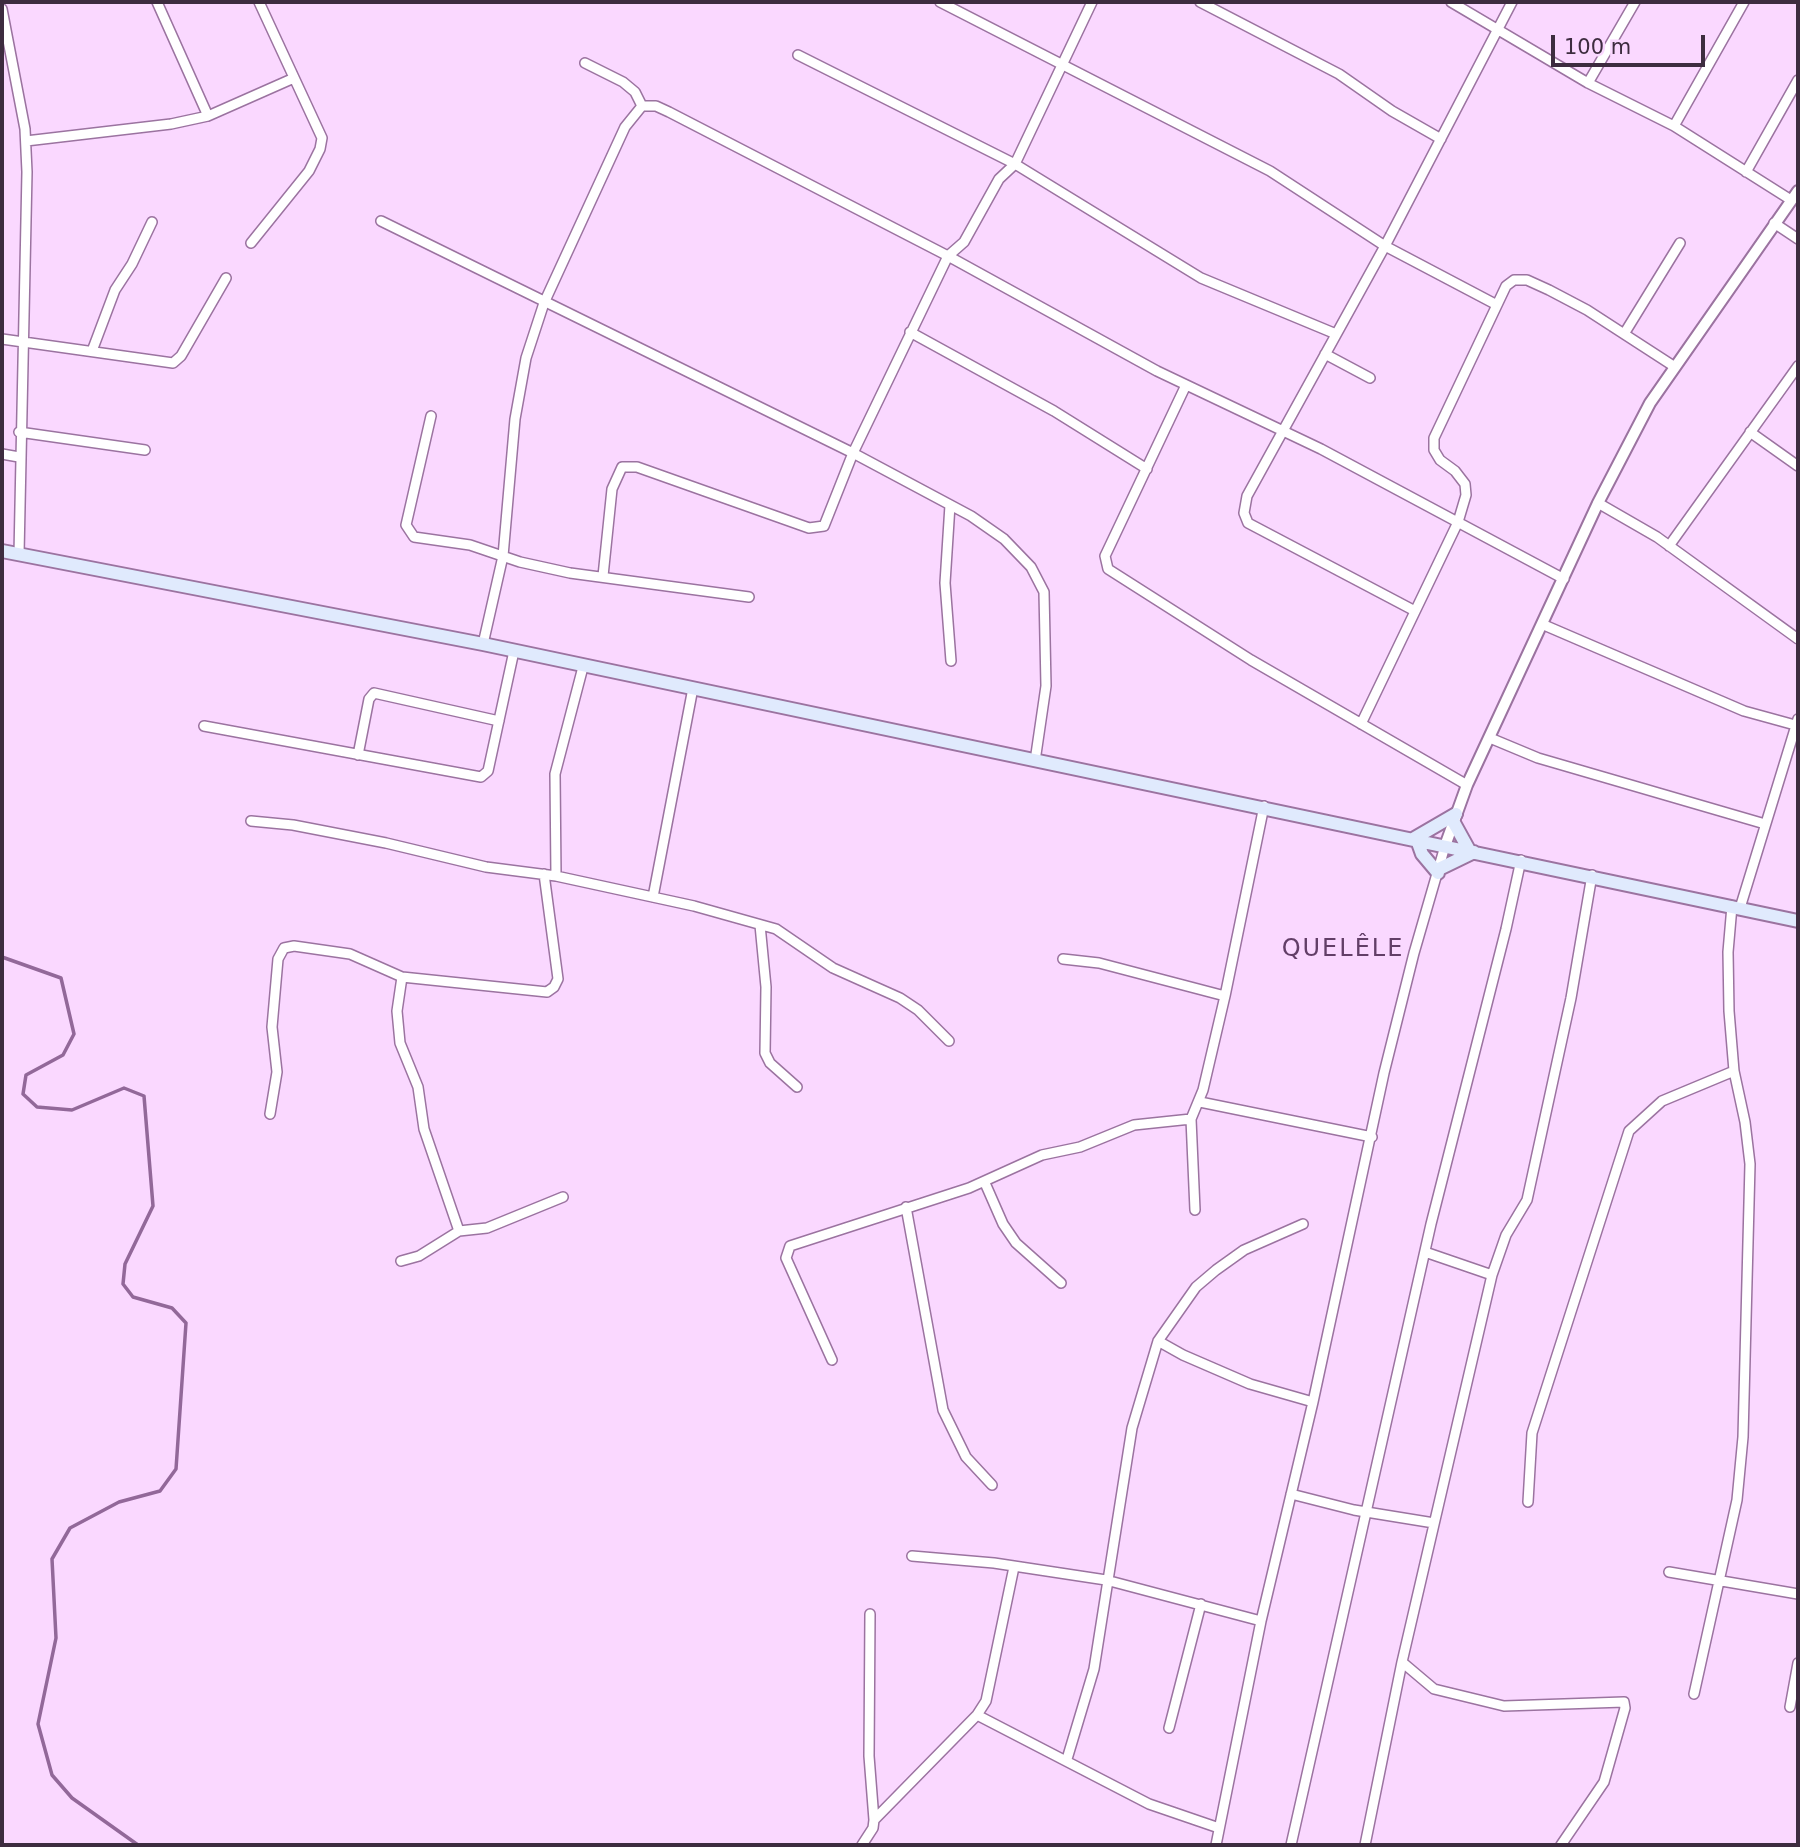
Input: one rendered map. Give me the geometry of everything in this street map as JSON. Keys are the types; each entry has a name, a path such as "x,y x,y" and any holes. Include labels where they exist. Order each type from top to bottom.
{"main road":[{"path":"2,551 483,644 583,667 1521,860 1798,921"},
{"path":"1415,840 1455,817 1471,851"},
{"path":"1415,840 1422,854 1438,871 1471,851"}],"street":[{"path":"157,2 208,116"},
{"path":"251,243 309,171 320,149 322,138 259,2"},
{"path":"940,2 1270,171 1385,246 1497,305"},
{"path":"603,576 612,489 622,467 637,467 776,517 818,528 829,520 853,453 948,256 964,242 999,179 1015,164 1092,2"},
{"path":"1200,2 1339,74 1392,111 1441,139"},
{"path":"1216,1845 1261,1621 1407,980 1455,817 1467,785 1544,625 1598,503 1650,403 1795,196 1746,172 1675,126 1588,83 1451,2"},
{"path":"1415,611 1248,523 1244,513 1247,496 1385,246 1512,2"},
{"path":"1588,83 1635,2"},
{"path":"1675,126 1744,2"},
{"path":"2,9 7,68 26,141 19,554"},
{"path":"799,55 1015,164 1201,278 1336,334"},
{"path":"585,63 623,82 635,92 642,106"},
{"path":"26,141 171,124 208,116 294,78"},
{"path":"1746,172 1798,80"},
{"path":"642,106 656,106 669,112 948,256 1186,385 1283,432 1564,579"},
{"path":"483,644 503,556 519,386 544,303 625,127 642,106"},
{"path":"381,221 853,453 987,525 1011,545 1041,584 1045,604 1046,685 1035,761"},
{"path":"92,351 115,290 132,264 152,222"},
{"path":"1774,223 1798,239"},
{"path":"1624,334 1681,243"},
{"path":"2,339 173,363 181,356 226,278"},
{"path":"1361,724 1458,522 1466,495 1465,484 1455,471 1440,460 1434,450 1434,438 1506,286 1514,280 1527,280 1587,310 1675,367"},
{"path":"910,332 1054,411 1147,469"},
{"path":"1325,354 1370,378"},
{"path":"1669,546 1798,366"},
{"path":"1186,385 1105,556 1108,569 1251,660 1467,785"},
{"path":"431,416 406,525 408,532 414,537 470,545 541,568 749,597"},
{"path":"19,432 145,450"},
{"path":"1750,432 1798,466"},
{"path":"2,454 19,457"},
{"path":"1598,503 1669,546 1798,639"},
{"path":"950,505 945,583 950,661"},
{"path":"1544,625 1744,710 1796,722 1736,907 1728,974 1734,1071 1745,1122 1750,1216 1743,1437 1737,1500 1722,1581 1694,1694"},
{"path":"204,726 481,777 488,771 514,651"},
{"path":"556,876 555,774 583,667"},
{"path":"653,897 693,688"},
{"path":"358,755 369,699 374,693 499,721"},
{"path":"1490,738 1538,758 1765,824"},
{"path":"1195,1210 1191,1119 1200,1102 1225,996 1264,806"},
{"path":"251,821 311,828 486,867 556,876 653,897 760,925 789,937 833,968 900,998 918,1010 949,1041"},
{"path":"1291,1845 1424,1252 1521,860"},
{"path":"270,1114 277,1072 272,1027 278,959 284,948 294,946 350,954 402,976 547,992 554,987 558,979 544,874"},
{"path":"1365,1845 1402,1662 1492,1275 1506,1234 1527,1200 1571,998 1592,875"},
{"path":"760,925 766,987 765,1053 769,1063 797,1087"},
{"path":"1063,959 1099,963 1225,996"},
{"path":"402,976 397,1011 400,1043 418,1087 424,1129 459,1231"},
{"path":"1528,1502 1532,1433 1629,1131 1662,1101 1734,1071"},
{"path":"1200,1102 1372,1137"},
{"path":"832,1360 786,1258 788,1249 828,1232 985,1182 1041,1155 1080,1146 1134,1125 1191,1119"},
{"path":"985,1182 1003,1224 1016,1243 1061,1283"},
{"path":"401,1261 419,1255 459,1231 487,1228 564,1197"},
{"path":"906,1207 943,1410 967,1457 992,1485"},
{"path":"1067,1759 1094,1669 1106,1580 1137,1405 1158,1341 1196,1287 1216,1270 1244,1250 1303,1224"},
{"path":"1424,1252 1492,1275"},
{"path":"1158,1341 1250,1384 1313,1402"},
{"path":"1291,1494 1434,1523"},
{"path":"912,1556 1106,1580 1261,1621"},
{"path":"874,1819 977,1715 990,1685 1014,1567"},
{"path":"1669,1572 1798,1594"},
{"path":"1169,1728 1201,1604"},
{"path":"862,1845 873,1828 874,1819 869,1756 870,1614"},
{"path":"1402,1662 1434,1689 1504,1706 1624,1702 1625,1708 1604,1782 1561,1845"},
{"path":"1790,1707 1798,1663"},
{"path":"977,1715 1067,1759 1088,1774 1149,1804 1219,1828"}],"waterway":[{"path":"2,957 61,978 74,1034 63,1055 26,1075 23,1094 37,1107 72,1110 124,1088 144,1096 153,1206 125,1264 123,1284 133,1297 172,1308 186,1323 176,1469 160,1491 119,1502 70,1528 52,1559 56,1638 38,1724 52,1775 72,1798 138,1845"}],"district":[{"name":"QUELÊLE","path":"1343,950"}]}
